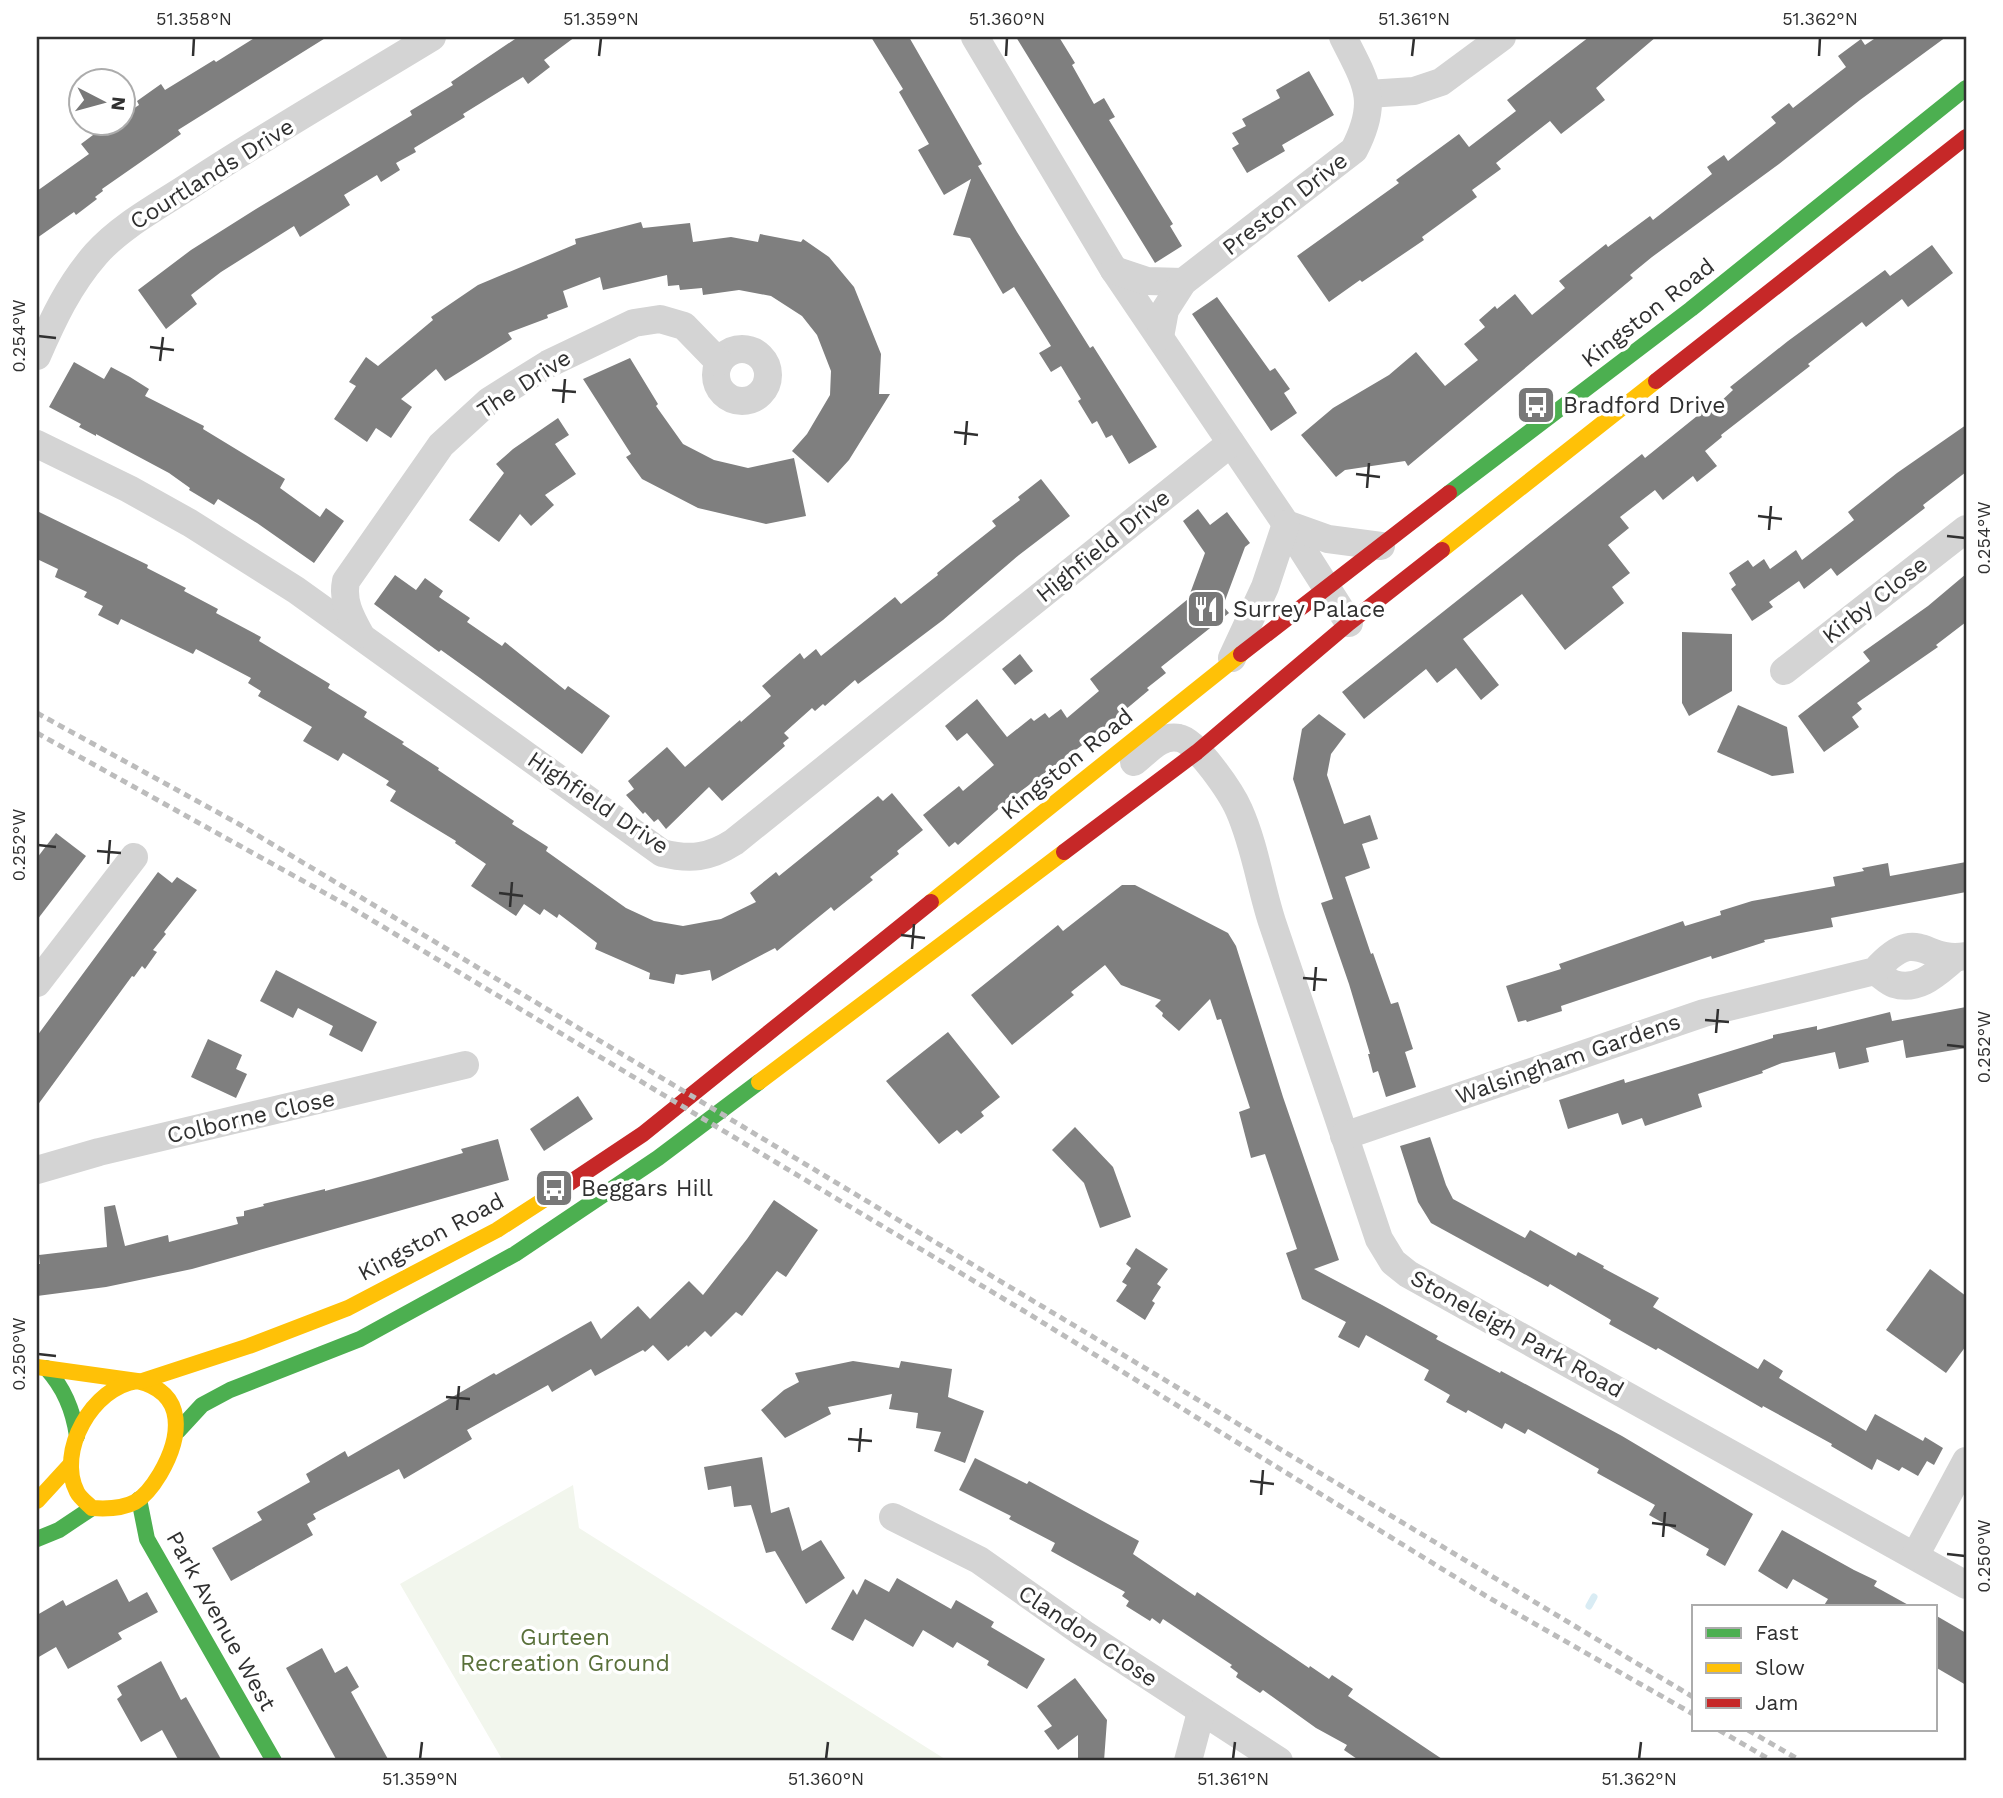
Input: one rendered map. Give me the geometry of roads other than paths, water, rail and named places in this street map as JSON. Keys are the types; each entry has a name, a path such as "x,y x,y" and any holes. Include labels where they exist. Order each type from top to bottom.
{"main road":[{"name":"Kingston Road","path":"42,1368 139,1381 249,1346 348,1308 497,1230 643,1133 1326,587 1691,309 1966,88"},
{"path":"37,1539 59,1530 92,1508 113,1509 139,1499 155,1481 167,1460 178,1431 202,1405 230,1390 360,1339 515,1254 658,1158 1197,752 1349,623 1966,137"},
{"name":"Kingston Road","path":"42,1368 59,1380 68,1396 77,1436"},
{"path":"37,1502 70,1465 77,1436 88,1416 119,1385 139,1381 158,1391 172,1407 178,1431"},
{"path":"70,1465 78,1493 92,1508"},
{"name":"Park Avenue West","path":"139,1499 147,1539 274,1761"}],"street":[{"name":"Courtlands Drive","path":"37,356 64,298 78,276 97,252 130,225 209,173 432,37"},
{"path":"975,37 1114,270 1286,524 1349,623"},
{"path":"1343,37 1363,75 1368,94 1414,91 1441,82 1502,37"},
{"name":"Preston Drive","path":"1160,337 1165,310 1182,282 1354,150 1368,118 1368,94"},
{"path":"1114,270 1147,281 1182,282"},
{"name":"The Drive","path":"346,581 441,445 489,401 548,364 634,323 660,319 684,327 719,362"},
{"name":"Highfield Drive","path":"38,443 141,495 296,590 662,853 692,858 709,855 734,842 1231,443"},
{"path":"1286,524 1328,539 1381,546"},
{"path":"1230,663 1265,587 1286,524"},
{"name":"Kirby Close","path":"1784,671 1966,529"},
{"path":"296,590 330,587 346,581"},
{"path":"346,581 343,595 350,616 361,635"},
{"name":"Stoneleigh Park Road","path":"1098,769 1129,766 1158,741 1179,738 1187,741 1197,752 1238,806 1247,827 1268,908 1379,1239 1393,1262 1408,1274 1966,1585"},
{"path":"37,983 134,857"},
{"name":"Walsingham Gardens","path":"1345,1136 1704,1013 1875,971 1889,955 1907,947 1922,946 1961,957"},
{"name":"Walsingham Gardens","path":"1875,971 1894,984 1915,985 1931,978 1961,957"},
{"name":"Colborne Close","path":"37,1170 99,1152 465,1065"},
{"path":"1914,1556 1966,1461"},
{"name":"Clandon Close","path":"893,1517 979,1560 1084,1634 1279,1761"},
{"path":"1188,1761 1201,1712"}],"waterway":[{"path":"1589,1606 1594,1597"}],"railway":[{"path":"37,713 237,823 1692,1696"},
{"path":"37,733 350,907 1024,1311 1486,1596 1692,1713"},
{"path":"1721,1731 1772,1761"},
{"path":"1750,1731 1801,1761"}],"place":[{"name":"Bradford Drive","path":"1536,405"},
{"name":"Surrey Palace","path":"1206,609"},
{"name":"Beggars Hill","path":"554,1188"}],"park label":[{"name":"Gurteen Recreation Ground","path":"565,1650"}]}
